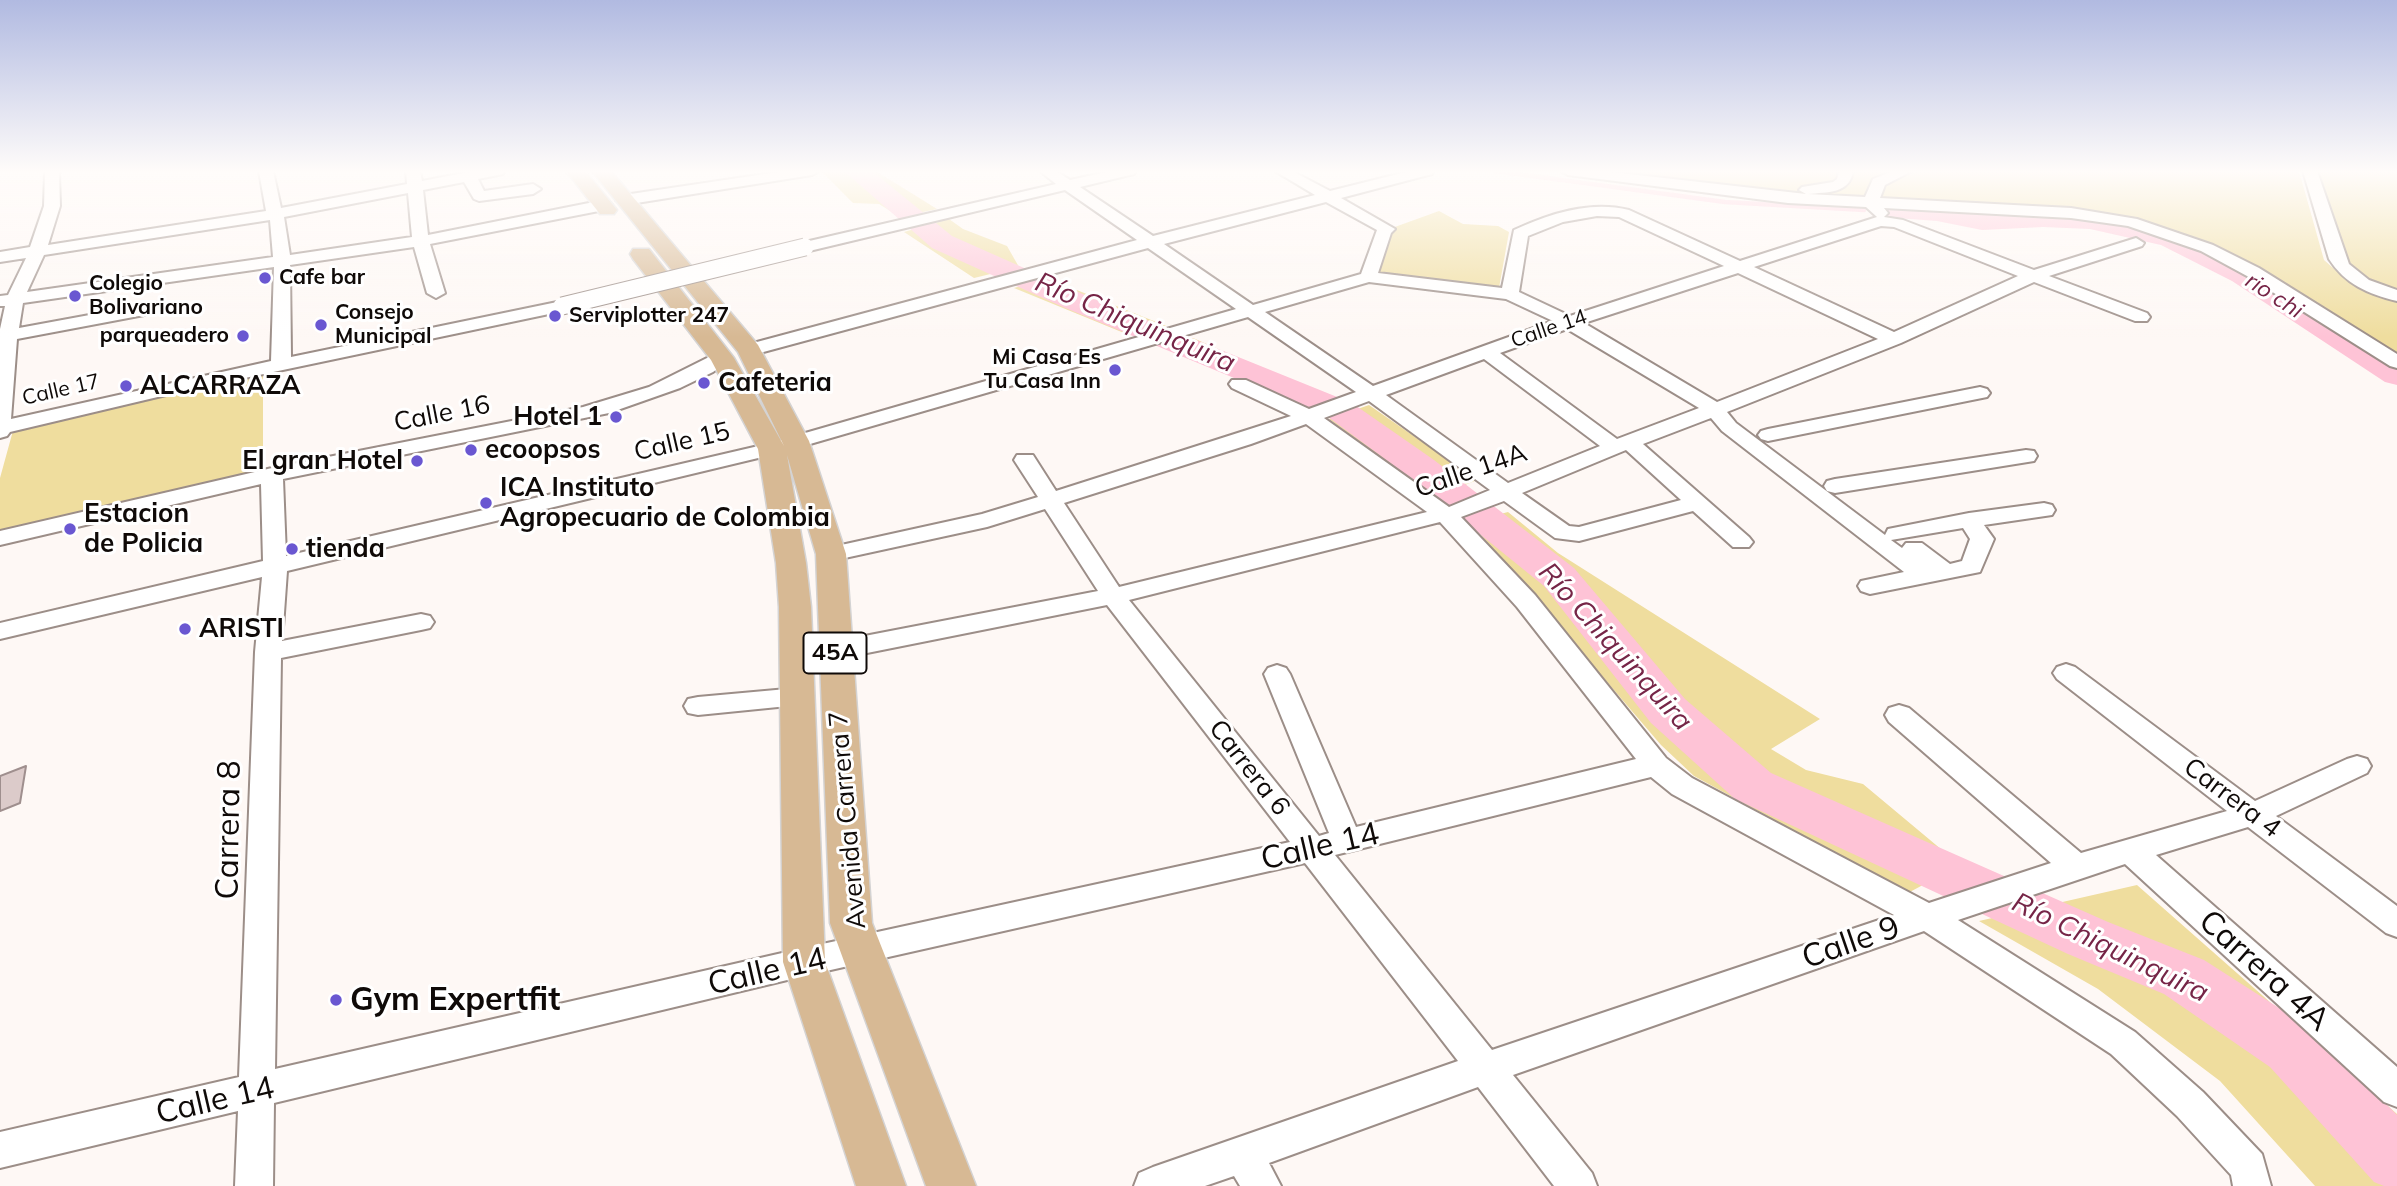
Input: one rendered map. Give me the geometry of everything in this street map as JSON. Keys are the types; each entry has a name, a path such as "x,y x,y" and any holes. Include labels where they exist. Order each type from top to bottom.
{"main road":[{"name":"Avenida Carrera 7","path":"633,226 736,354 784,445 831,554 850,923 951,1186"},
{"name":"Avenida Carrera 7","path":"784,445 797,658 804,962 881,1186"}],"street":[{"path":"0,429 8,335 8,300 37,252 45,226"},
{"path":"0,257 201,226"},
{"path":"279,226 282,263 281,364"},
{"path":"419,226 436,293"},
{"path":"8,300 282,263 495,226"},
{"name":"Calle 17","path":"0,429 281,364 562,306 894,226"},
{"path":"1128,226 1370,393 1563,533 1579,534 1699,503"},
{"name":"Calle 16","path":"0,538 272,475 629,402 698,374 736,354 1034,272 1215,226"},
{"path":"1378,226 1385,231 1368,277 1510,294 1569,322 1713,408 1749,422 1768,435 1896,534 1936,574"},
{"path":"1510,294 1520,233 1541,226"},
{"path":"1651,226 1894,339"},
{"name":"Calle 14","path":"831,554 987,520 1324,411 1569,322 1863,226"},
{"path":"1900,226 2141,317"},
{"path":"2151,226 2207,248 2253,272 2397,362"},
{"path":"2327,226 2337,260 2354,280 2397,296"},
{"name":"Calle 14A","path":"797,658 1113,596 1452,513 1713,408 1797,379 1894,339 2034,275 2136,243"},
{"name":"Calle 17","path":"543,309 563,309 675,279 810,251 810,246"},
{"name":"Calle 15","path":"0,631 784,445 1368,277"},
{"path":"8,335 160,307"},
{"path":"1485,351 1622,444 1699,503 1741,542"},
{"path":"1239,384 1324,411 1452,513 1526,601 1656,765 1682,786 1927,917 2123,1043 2190,1104 2249,1167 2252,1186"},
{"path":"1768,435 1980,393"},
{"path":"1713,408 1729,427 1936,574"},
{"path":"1835,486 2025,456"},
{"name":"Carrera 6","path":"1025,460 1113,596 1486,1068"},
{"name":"Carrera 8","path":"254,1186 268,652 275,566 272,475"},
{"path":"1896,534 1969,520 2044,510"},
{"path":"1870,586 1972,567 1982,539 1969,520"},
{"path":"268,652 421,622"},
{"name":"Carrera 4","path":"2066,673 2397,924"},
{"path":"1276,674 1347,841"},
{"path":"698,706 798,697"},
{"path":"1899,715 2076,867"},
{"name":"Calle 14","path":"0,1150 804,962 1313,849 1656,765"},
{"name":"Calle 9","path":"1153,1186 1252,1171 1486,1068 2076,867 2254,814 2357,766"},
{"name":"Carrera 4A","path":"2132,852 2397,1090"},
{"path":"1486,1068 1578,1186"}],"shaded area":[{"path":"924,226 959,226 1007,246 1019,267 974,278 904,232"},
{"path":"1499,226 1509,232 1499,288 1377,274 1392,228"},
{"path":"2147,226 2315,226 2324,260 2349,282 2397,298 2397,355 2220,248"},
{"path":"2333,226 2397,226 2397,294 2347,274"},
{"path":"1047,278 1166,326 1129,335 1014,288"},
{"path":"1193,338 1327,397 1306,407 1161,346"},
{"path":"263,374 263,469 0,532 0,478 14,427"},
{"path":"1369,405 1477,480 1436,497 1329,419"},
{"path":"1508,512 1558,553 1820,719 1771,749 1806,770 1863,784 1960,865 1908,893 1694,776 1661,745 1470,522"},
{"path":"2137,885 2397,1114 2397,1186 2315,1186 2220,1081 2098,989 1979,921"}],"building":[{"path":"26,766 20,803 0,811 0,776"}],"waterway":[{"name":"Río Chiquinquira","path":"923,226 942,242 1074,301 1340,410 1421,468 1559,577 1668,711 1753,786 2088,938 2184,977 2291,1048 2397,1160"},
{"name":"rio chi","path":"2114,226 2170,239 2242,275 2397,375"}],"place":[{"name":"Cafe bar","path":"265,278"},
{"name":"Colegio Bolivariano","path":"75,296"},
{"name":"Serviplotter 247","path":"555,316"},
{"name":"Consejo Municipal","path":"321,325"},
{"name":"parqueadero","path":"243,336"},
{"name":"Mi Casa Es Tu Casa Inn","path":"1115,370"},
{"name":"Cafeteria","path":"704,383"},
{"name":"ALCARRAZA","path":"126,386"},
{"name":"Hotel 1","path":"616,417"},
{"name":"ecoopsos","path":"471,450"},
{"name":"El gran Hotel","path":"417,461"},
{"name":"ICA Instituto Agropecuario de Colombia","path":"486,503"},
{"name":"Estacion de Policia","path":"70,529"},
{"name":"tienda","path":"292,549"},
{"name":"ARISTI","path":"185,629"},
{"name":"Gym Expertfit","path":"336,1000"}]}
